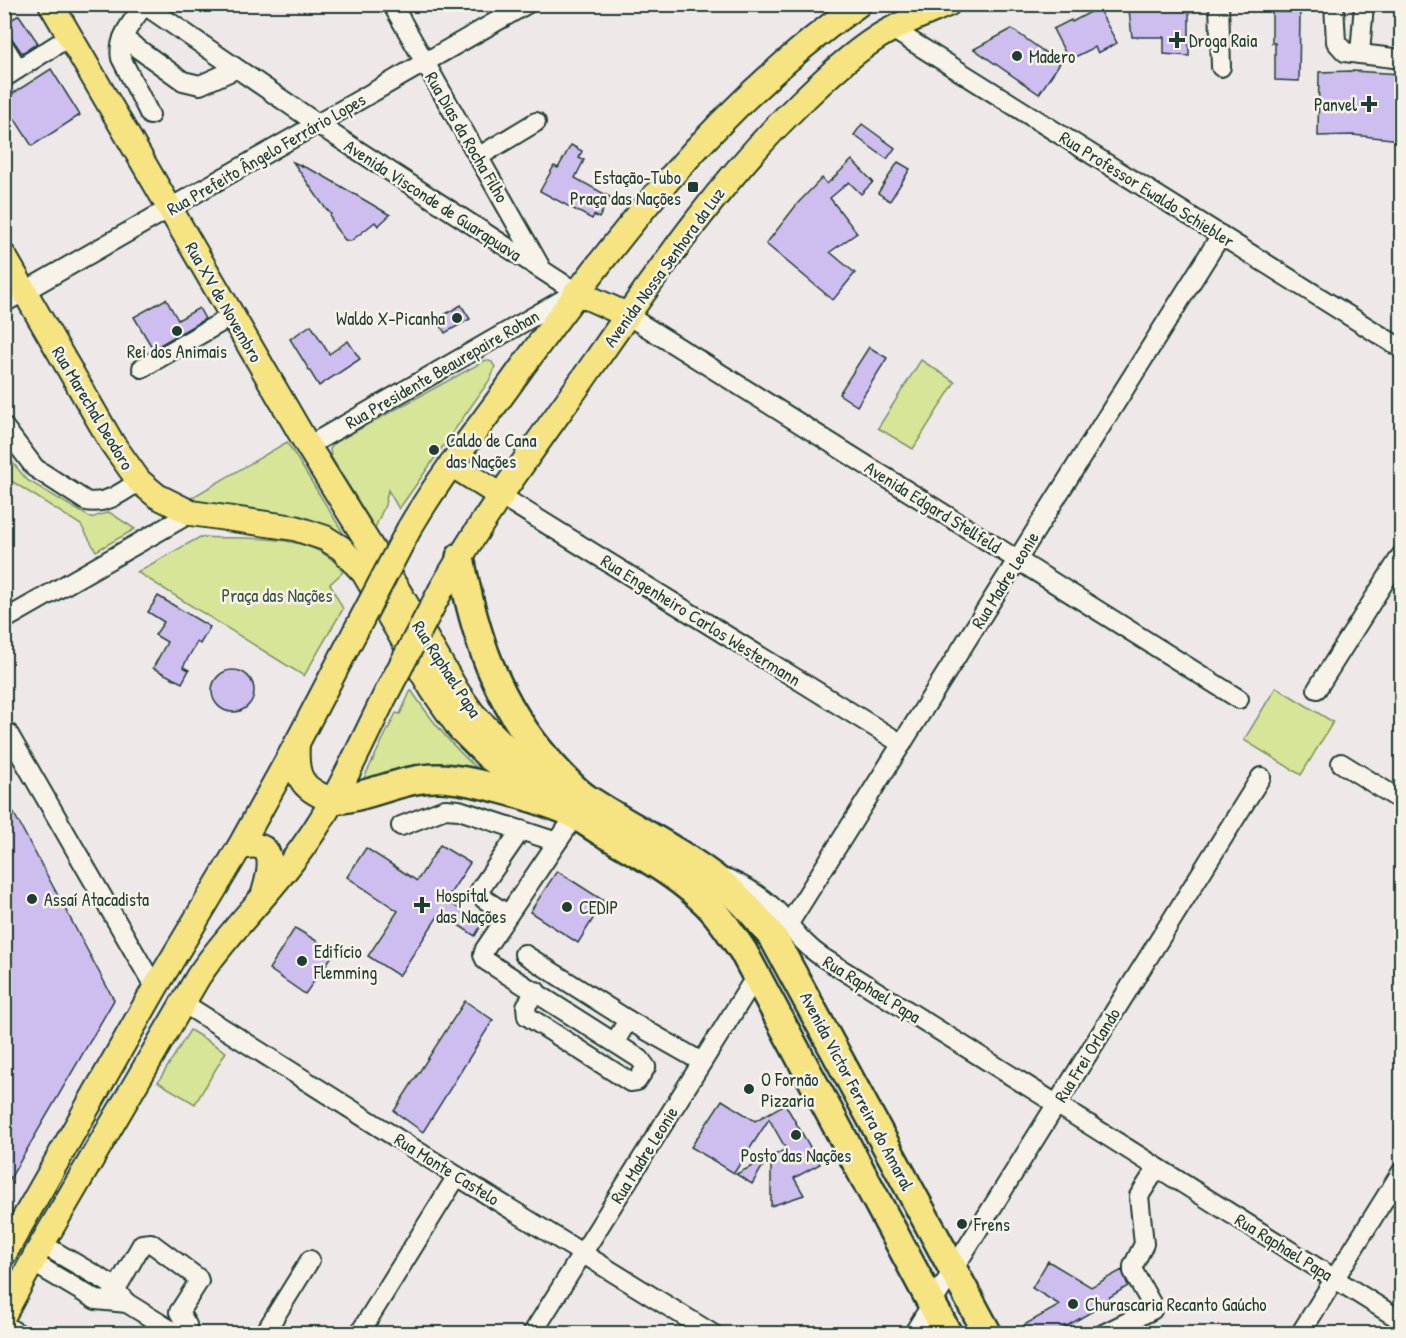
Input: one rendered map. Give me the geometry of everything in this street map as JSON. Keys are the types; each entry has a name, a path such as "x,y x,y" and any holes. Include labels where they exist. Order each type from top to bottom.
{"highway":[{"path":"460,557 467,596 487,664 503,698 542,754 574,807"},
{"path":"332,800 364,795 413,781 440,778 574,807"},
{"name":"Rua Raphael Papa","path":"574,807 701,868"},
{"name":"Rua Raphael Papa","path":"574,807 700,897"},
{"name":"Avenida Victor Ferreira do Amaral","path":"701,868 741,900 774,939 988,1334"},
{"name":"Avenida Victor Ferreira do Amaral","path":"700,897 731,934 756,976 948,1334"}],"main road":[{"name":"Rua XV de Novembro","path":"51,4 308,446 402,597"},
{"path":"4,1254 155,988 239,848 297,743 409,529 451,464 576,292 669,178 786,60 859,4"},
{"name":"Avenida Nossa Senhora da Luz","path":"4,1314 37,1253 210,958 305,844 332,800 460,557 627,315 719,193 765,139 844,62 892,29 940,5"},
{"name":"Rua Marechal Deodoro","path":"4,256 15,297 139,481 156,496 191,513 295,528 325,538 352,558 391,620"},
{"path":"576,292 627,315"},
{"path":"451,464 501,496"},
{"name":"Rua Raphael Papa","path":"402,597 458,693 473,714 511,752 574,807"},
{"name":"Rua Raphael Papa","path":"391,620 445,710 472,743 507,772 574,807"},
{"path":"297,743 296,762 298,774 304,785 316,794 332,800"},
{"path":"239,848 250,845 259,846 271,861 264,895"}],"street":[{"name":"Rua Dias da Rocha Filho","path":"392,4 543,270"},
{"name":"Rua Prefeito Ângelo Ferrário Lopes","path":"15,297 527,4"},
{"path":"1218,4 1221,67"},
{"path":"1334,4 1336,42 1345,52 1401,59"},
{"path":"1360,54 1364,4"},
{"path":"143,5 119,49 121,58 150,115"},
{"name":"Avenida Visconde de Guarapuava","path":"143,5 317,124 576,292"},
{"name":"Rua Professor Ewaldo Schiebler","path":"892,29 1401,349"},
{"path":"4,46 11,74 69,37"},
{"path":"123,38 183,81 200,85 236,69"},
{"path":"478,157 536,122"},
{"name":"Rua Madre Leonie","path":"788,925 1221,235"},
{"name":"Rua Presidente Beaurepaire Rohan","path":"308,446 576,292"},
{"name":"Avenida Edgard Stellfeld","path":"627,315 1239,699"},
{"path":"142,368 232,316"},
{"path":"4,427 35,468 86,501 94,502 114,497 139,481"},
{"name":"Rua Engenheiro Carlos Westermann","path":"501,496 902,744"},
{"path":"4,620 191,513"},
{"path":"1317,689 1401,554"},
{"path":"9,733 155,988"},
{"path":"1341,763 1401,801"},
{"name":"Rua Frei Orlando","path":"913,1334 1261,777"},
{"path":"536,991 526,1006 527,1016 630,1082 637,1081 646,1067 644,1062 536,991 486,961 483,955 507,914 557,842 574,807"},
{"path":"401,826 445,809 459,810 557,842"},
{"path":"507,914 484,899 479,893 522,830"},
{"name":"Rua Raphael Papa","path":"701,868 751,891 776,910 818,955 1401,1321"},
{"path":"524,954 628,1020 702,1062"},
{"path":"799,983 795,974 800,965 818,955"},
{"name":"Rua Madre Leonie","path":"532,1334 756,976"},
{"name":"Rua Monte Castelo","path":"183,1003 713,1334"},
{"path":"615,1042 628,1020"},
{"path":"1103,1334 1152,1310 1151,1303 1133,1271 1144,1244 1139,1196 1157,1167"},
{"path":"1300,1334 1401,1172"},
{"path":"359,1334 457,1176"},
{"path":"117,1298 142,1245 151,1243 198,1278 199,1281 179,1312 187,1325 182,1334"},
{"path":"37,1253 96,1300 117,1298 177,1334"},
{"path":"264,1334 310,1260"},
{"path":"4,1325 19,1334"}],"green space":[{"path":"486,360 492,362 495,367 491,378 399,509 388,490 385,505 375,528 331,457 330,449 334,443"},
{"path":"921,360 955,382 913,449 878,428"},
{"name":"Praça das Nações","path":"287,442 347,539 203,505 191,498"},
{"path":"4,452 27,480 91,518 109,512 135,529 96,551 81,525 5,477"},
{"name":"Praça das Nações","path":"200,537 257,538 297,543 315,549 331,559 343,572 330,584 343,609 304,676 137,572"},
{"path":"1276,687 1333,722 1301,775 1244,740"},
{"path":"411,690 442,732 478,769 421,766 396,770 366,780 364,778 396,713 400,714"},
{"path":"190,1030 226,1052 195,1104 158,1082"}],"building":[{"path":"1165,4 1189,4 1189,56 1164,54 1164,37 1132,37 1129,10 1165,9"},
{"path":"1098,8 1117,43 1098,53 1095,47 1069,60 1053,29"},
{"path":"1272,12 1300,12 1299,81 1275,80"},
{"path":"19,15 38,43 22,53 13,40 4,35 4,24"},
{"name":"Madero","path":"1012,29 1060,63 1039,94 974,49"},
{"path":"51,69 80,115 32,146 11,113 4,118 4,99"},
{"path":"1352,71 1401,74 1401,140 1353,135 1318,136 1319,72"},
{"path":"862,124 895,148 887,159 854,135"},
{"path":"571,145 582,151 579,158 584,160 575,178 610,197 599,218 594,215 592,219 540,191 554,166 558,168"},
{"path":"852,160 873,182 861,194 849,182 830,198 857,233 830,252 855,273 833,300 766,244 798,203 822,178 827,184"},
{"path":"293,162 320,174 390,215 378,226 375,222 351,241 345,240 335,227 331,214"},
{"path":"898,162 910,169 890,201 878,193"},
{"path":"166,299 178,320 199,308 205,319 153,349 134,317"},
{"path":"461,305 470,319 445,333 437,319"},
{"path":"311,325 329,354 348,341 360,359 319,386 290,339"},
{"path":"869,347 887,358 857,406 839,394"},
{"path":"158,596 210,627 200,644 197,642 183,667 189,670 182,683 153,668 167,642 155,635 164,622 148,612"},
{"path":"233,670 248,676 254,691 248,706 233,712 218,706 212,691 218,676"},
{"name":"Assaí Atacadista","path":"4,795 114,1000 4,1189"},
{"name":"Hospital das Nações","path":"440,845 470,863 446,900 482,924 475,936 440,913 399,976 368,956 398,911 347,877 366,848 417,881"},
{"name":"CEDIP","path":"557,871 604,901 578,943 530,912"},
{"name":"Edifício Flemming","path":"295,928 335,952 305,994 269,969"},
{"path":"465,1001 493,1020 423,1132 394,1111"},
{"path":"722,1100 755,1121 785,1104 820,1164 794,1178 804,1195 771,1206 771,1157 786,1149 769,1119 734,1173 691,1147"},
{"path":"767,1159 752,1184 736,1174"},
{"path":"1048,1261 1091,1287 1122,1270 1128,1286 1103,1301 1105,1304 1053,1334 1028,1334 1024,1325 1060,1305 1032,1288"}],"place":[{"name":"Droga Raia","path":"1177,40"},
{"name":"Madero","path":"1017,56"},
{"name":"Panvel","path":"1369,104"},
{"name":"Estação-Tubo Praça das Nações","path":"693,187"},
{"name":"Waldo X-Picanha","path":"457,318"},
{"name":"Rei dos Animais","path":"177,331"},
{"name":"Caldo de Cana das Nações","path":"434,450"},
{"name":"Assaí Atacadista","path":"32,899"},
{"name":"Hospital das Nações","path":"422,905"},
{"name":"CEDIP","path":"567,907"},
{"name":"Edifício Flemming","path":"302,961"},
{"name":"O Fornão Pizzaria","path":"749,1089"},
{"name":"Posto das Nações","path":"796,1135"},
{"name":"Frens","path":"962,1224"},
{"name":"Churascaria Recanto Gaúcho","path":"1073,1304"}]}
